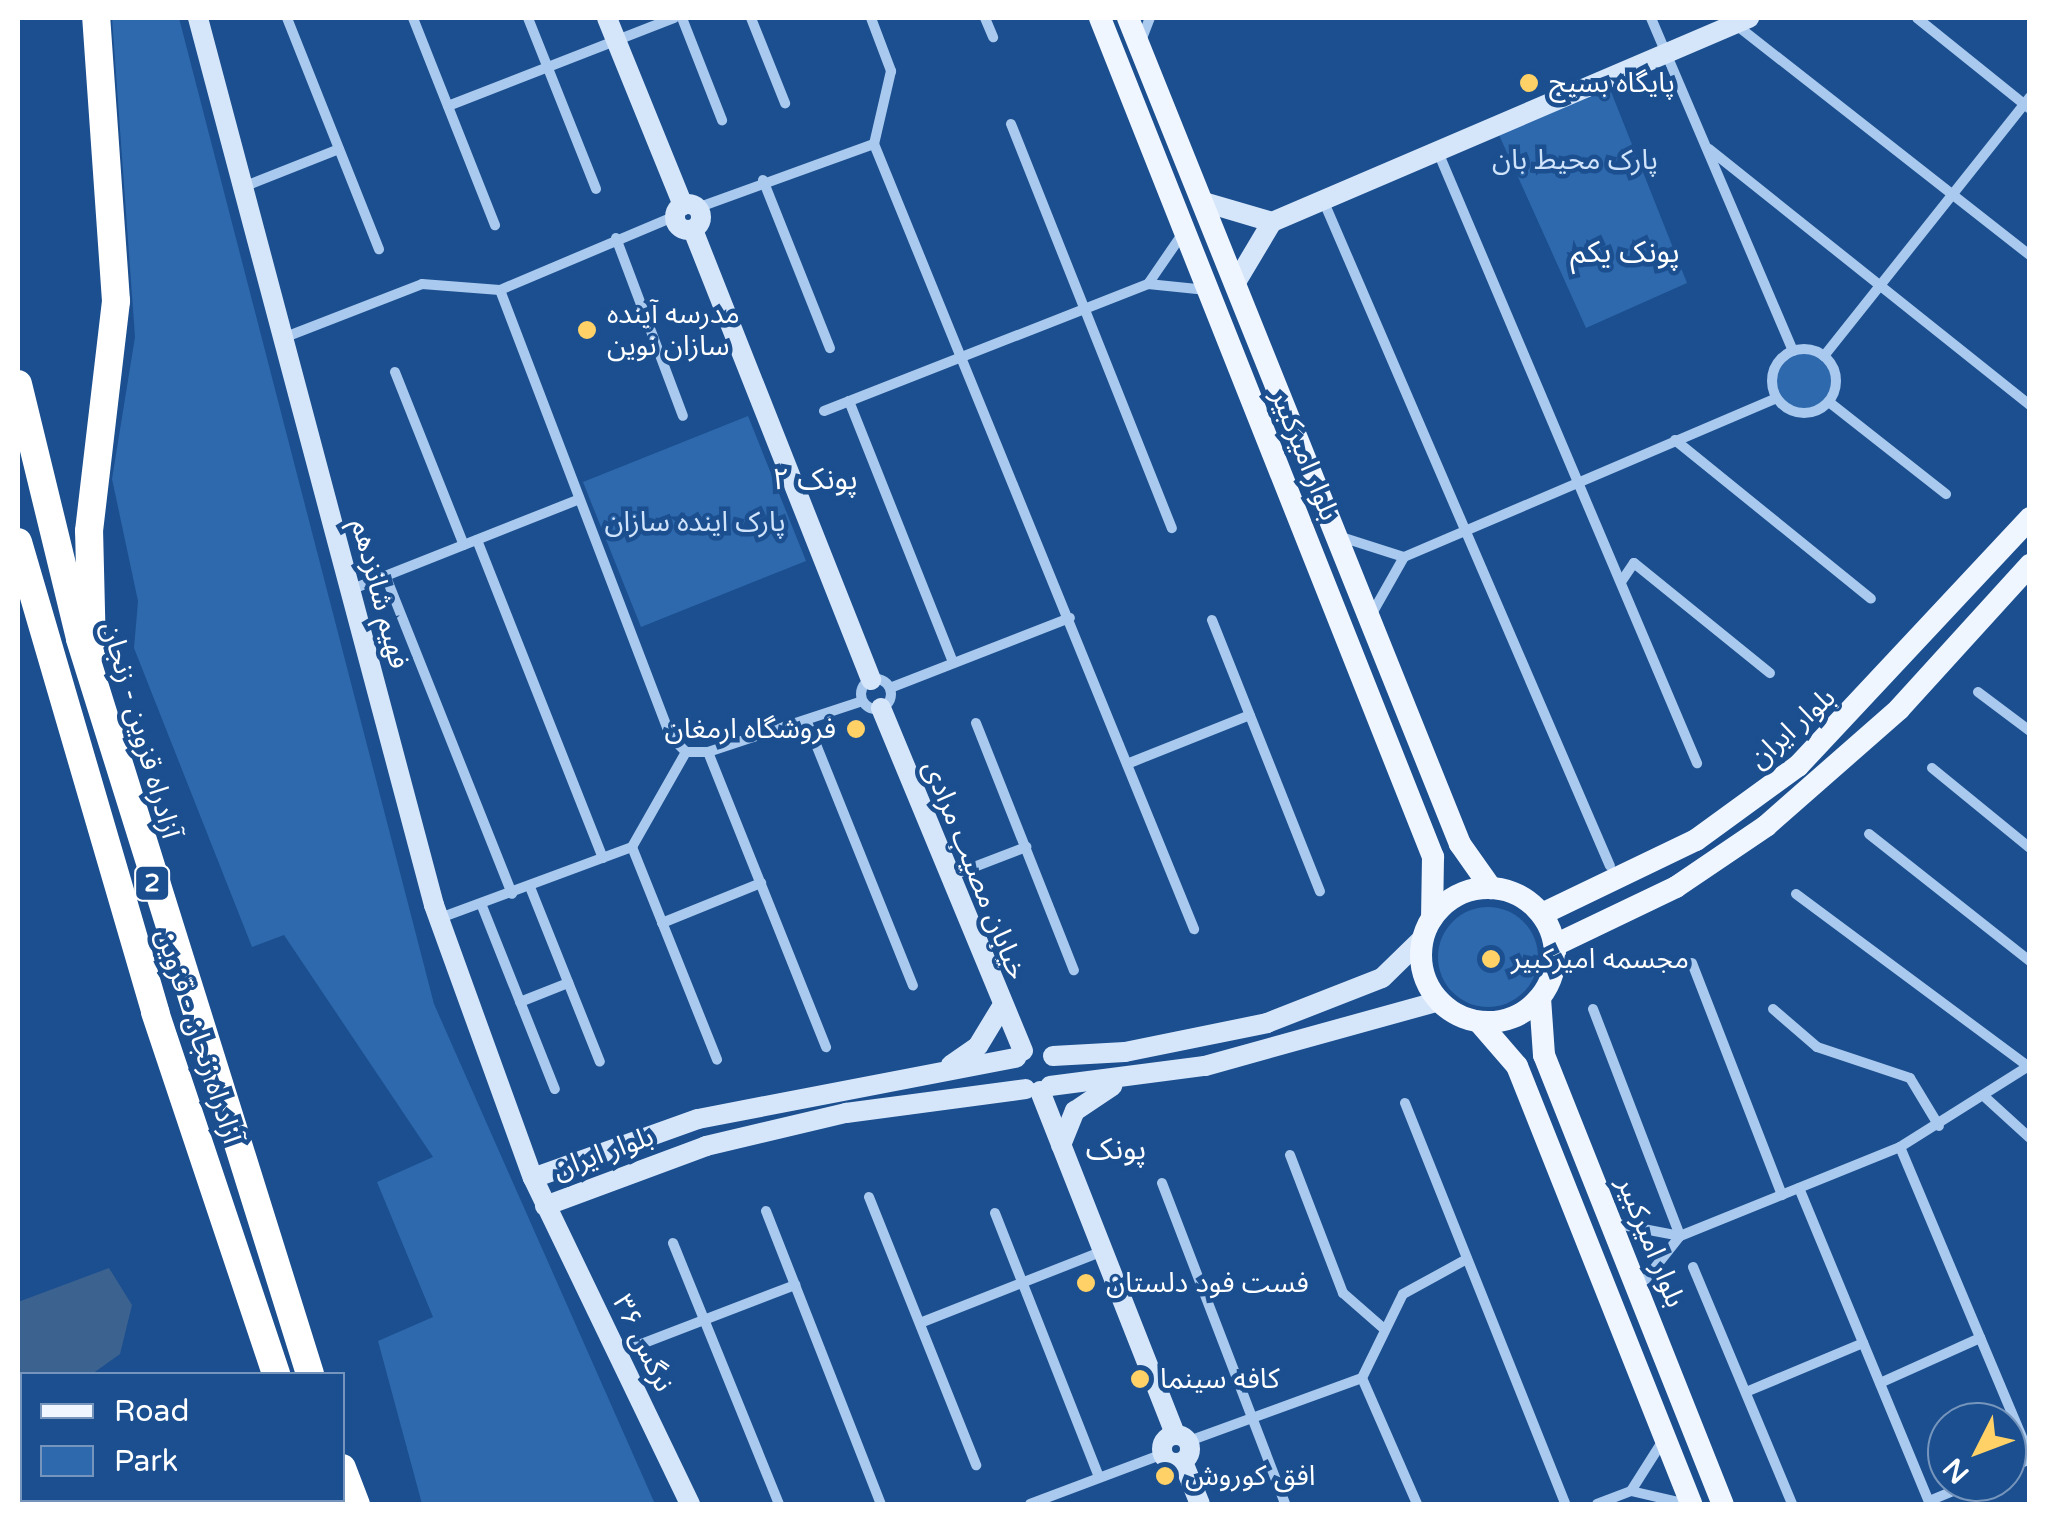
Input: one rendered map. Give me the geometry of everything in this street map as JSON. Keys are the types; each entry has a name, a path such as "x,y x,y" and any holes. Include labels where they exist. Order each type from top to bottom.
{"highway":[{"path":"92,678 89,531 116,301 96,18"},
{"name":"آزادراه قزوین - زنجان","path":"18,384 92,678 309,1372"},
{"name":"آزادراه زنجان - قزوین","path":"18,542 155,1012 275,1372"},
{"path":"345,1476 356,1504"}],"main road":[{"name":"بلوار امیرکبیر","path":"1100,18 1432,857 1428,928"},
{"name":"بلوار امیرکبیر","path":"1128,18 1460,844 1491,888"},
{"name":"بلوار ایران","path":"1542,914 1696,840 1798,766 2030,518"},
{"name":"بلوار ایران","path":"1555,945 1676,886 1817,785 2030,565"},
{"path":"1479,1022 1512,1017 1540,998 1555,945 1542,914 1491,888 1458,896 1428,928 1427,982 1440,1001 1479,1022 1517,1066 1689,1504"},
{"name":"بلوار امیرکبیر","path":"1540,998 1544,1055 1723,1504"}],"street":[{"name":"فهیم شانزدهم","path":"198,18 438,918 533,1178"},
{"path":"287,18 379,248"},
{"path":"413,18 495,224"},
{"path":"528,18 596,188"},
{"path":"606,18 880,684 872,704"},
{"path":"448,106 674,18"},
{"path":"682,18 722,120"},
{"path":"751,18 785,103"},
{"path":"871,18 892,70 874,144 967,354 1194,929"},
{"path":"986,18 993,36"},
{"path":"1140,47 1150,18"},
{"path":"1650,18 1792,351"},
{"path":"1824,356 2028,103 1917,18"},
{"path":"1235,284 1272,222 1742,20 2030,255"},
{"path":"1011,124 1172,528"},
{"path":"283,338 422,284 500,290 685,210 874,144"},
{"path":"243,187 340,149"},
{"path":"1708,149 2030,405"},
{"path":"1438,151 1697,763"},
{"path":"763,180 830,348"},
{"path":"1323,200 1610,866"},
{"path":"1204,202 1272,222"},
{"path":"1148,284 1184,232"},
{"path":"616,238 683,416"},
{"path":"824,412 1148,284 1207,290"},
{"path":"500,290 670,736 686,752 708,752 872,704"},
{"path":"1792,351 1824,356 1835,373 1829,402"},
{"path":"1792,351 1772,376 1776,398 1801,414 1829,402"},
{"path":"395,372 464,545"},
{"path":"1369,620 1404,557 1776,398"},
{"path":"849,401 953,663"},
{"path":"1829,402 1946,494"},
{"path":"1676,440 1871,600"},
{"path":"350,590 577,500"},
{"path":"1336,536 1404,557"},
{"path":"476,540 603,858"},
{"path":"1620,582 1634,563 1770,673"},
{"path":"386,577 512,894"},
{"path":"880,684 953,663 1070,618"},
{"path":"1212,620 1320,891"},
{"path":"872,704 880,684"},
{"path":"1978,692 2030,731"},
{"name":"خیابان مصیب مرادی","path":"872,704 948,877 1019,1054 1038,1088"},
{"path":"1127,764 1250,715"},
{"path":"807,722 912,986"},
{"path":"976,723 1074,970"},
{"path":"438,918 482,906 632,847 686,752"},
{"path":"708,752 826,1047"},
{"path":"1932,768 2030,848"},
{"path":"1869,834 2030,961"},
{"path":"632,847 717,1060"},
{"path":"948,877 1026,847"},
{"path":"662,923 761,884"},
{"path":"530,887 600,1062"},
{"path":"1638,1290 1680,1236 1900,1146 1986,1098 2029,1065 1796,894"},
{"path":"482,906 555,1089"},
{"path":"1019,1054 1125,1052 1268,1023 1382,978 1428,928"},
{"path":"1692,963 1782,1195"},
{"path":"520,1002 568,983"},
{"name":"بلوار ایران","path":"1019,1054 698,1119 533,1178 545,1206 706,1146 846,1113 1128,1080 1275,1050 1440,1001"},
{"path":"942,1070 978,1046 1001,1008"},
{"path":"1593,1009 1680,1236"},
{"path":"1773,1009 1816,1047 1910,1078 1939,1126"},
{"path":"1053,1056 1038,1088 1182,1438 1173,1458"},
{"path":"1061,1146 1076,1111 1128,1080"},
{"path":"1986,1098 2030,1138"},
{"path":"1405,1103 1565,1504"},
{"path":"1900,1146 2030,1458"},
{"path":"1290,1155 1343,1294 1382,1326"},
{"path":"1162,1183 1285,1504"},
{"path":"1798,1188 1930,1503"},
{"path":"869,1197 976,1465"},
{"name":"نرگس ۳۶","path":"545,1206 690,1504"},
{"path":"766,1211 881,1504"},
{"path":"994,1212 1098,1475"},
{"path":"1611,1223 1680,1236"},
{"path":"673,1243 779,1504"},
{"path":"920,1324 1103,1251"},
{"path":"1416,1504 1362,1378 1382,1326 1403,1294 1467,1259"},
{"path":"1694,1267 1792,1504"},
{"path":"618,1353 795,1285"},
{"path":"1880,1384 1980,1338"},
{"path":"1746,1392 1863,1343"},
{"path":"1182,1438 1362,1378"},
{"path":"1631,1491 1665,1439"},
{"path":"1030,1504 1098,1475 1173,1458"},
{"path":"1173,1458 1200,1504"},
{"path":"1597,1504 1631,1491 1689,1504"}],"green space":[{"path":"112,18 179,18 434,1004 655,1504 422,1504 378,1341 433,1317 377,1182 433,1157 284,935 252,947 134,648 138,601 112,479 135,337"},
{"name":"پارک محیط بان","path":"1606,79 1687,283 1586,328 1495,126"},
{"path":"1804,350 1827,359 1836,382 1827,405 1804,414 1781,405 1772,382 1781,359"},
{"name":"پارک اینده سازان","path":"748,416 806,561 641,627 583,482"},
{"path":"1488,907 1507,911 1523,922 1534,938 1538,957 1534,976 1523,992 1507,1003 1488,1007 1469,1003 1453,992 1442,976 1438,957 1442,938 1453,922 1469,911"}],"shaded area":[{"path":"109,1268 132,1305 120,1354 95,1372 20,1372 18,1390 18,1302"}],"place":[{"name":"پایگاه بسیج","path":"1529,83"},
{"name":"مدرسه آینده سازان نوین","path":"587,330"},
{"name":"فروشگاه ارمغان","path":"856,729"},
{"name":"مجسمه امیرکبیر","path":"1491,959"},
{"name":"فست فود دلستان","path":"1086,1283"},
{"name":"کافه سینما","path":"1140,1379"},
{"name":"افق کوروش","path":"1165,1476"}],"district":[{"name":"پونک یکم","path":"1625,253"},
{"name":"پونک ۲","path":"815,480"},
{"name":"پونک","path":"1116,1150"}]}
